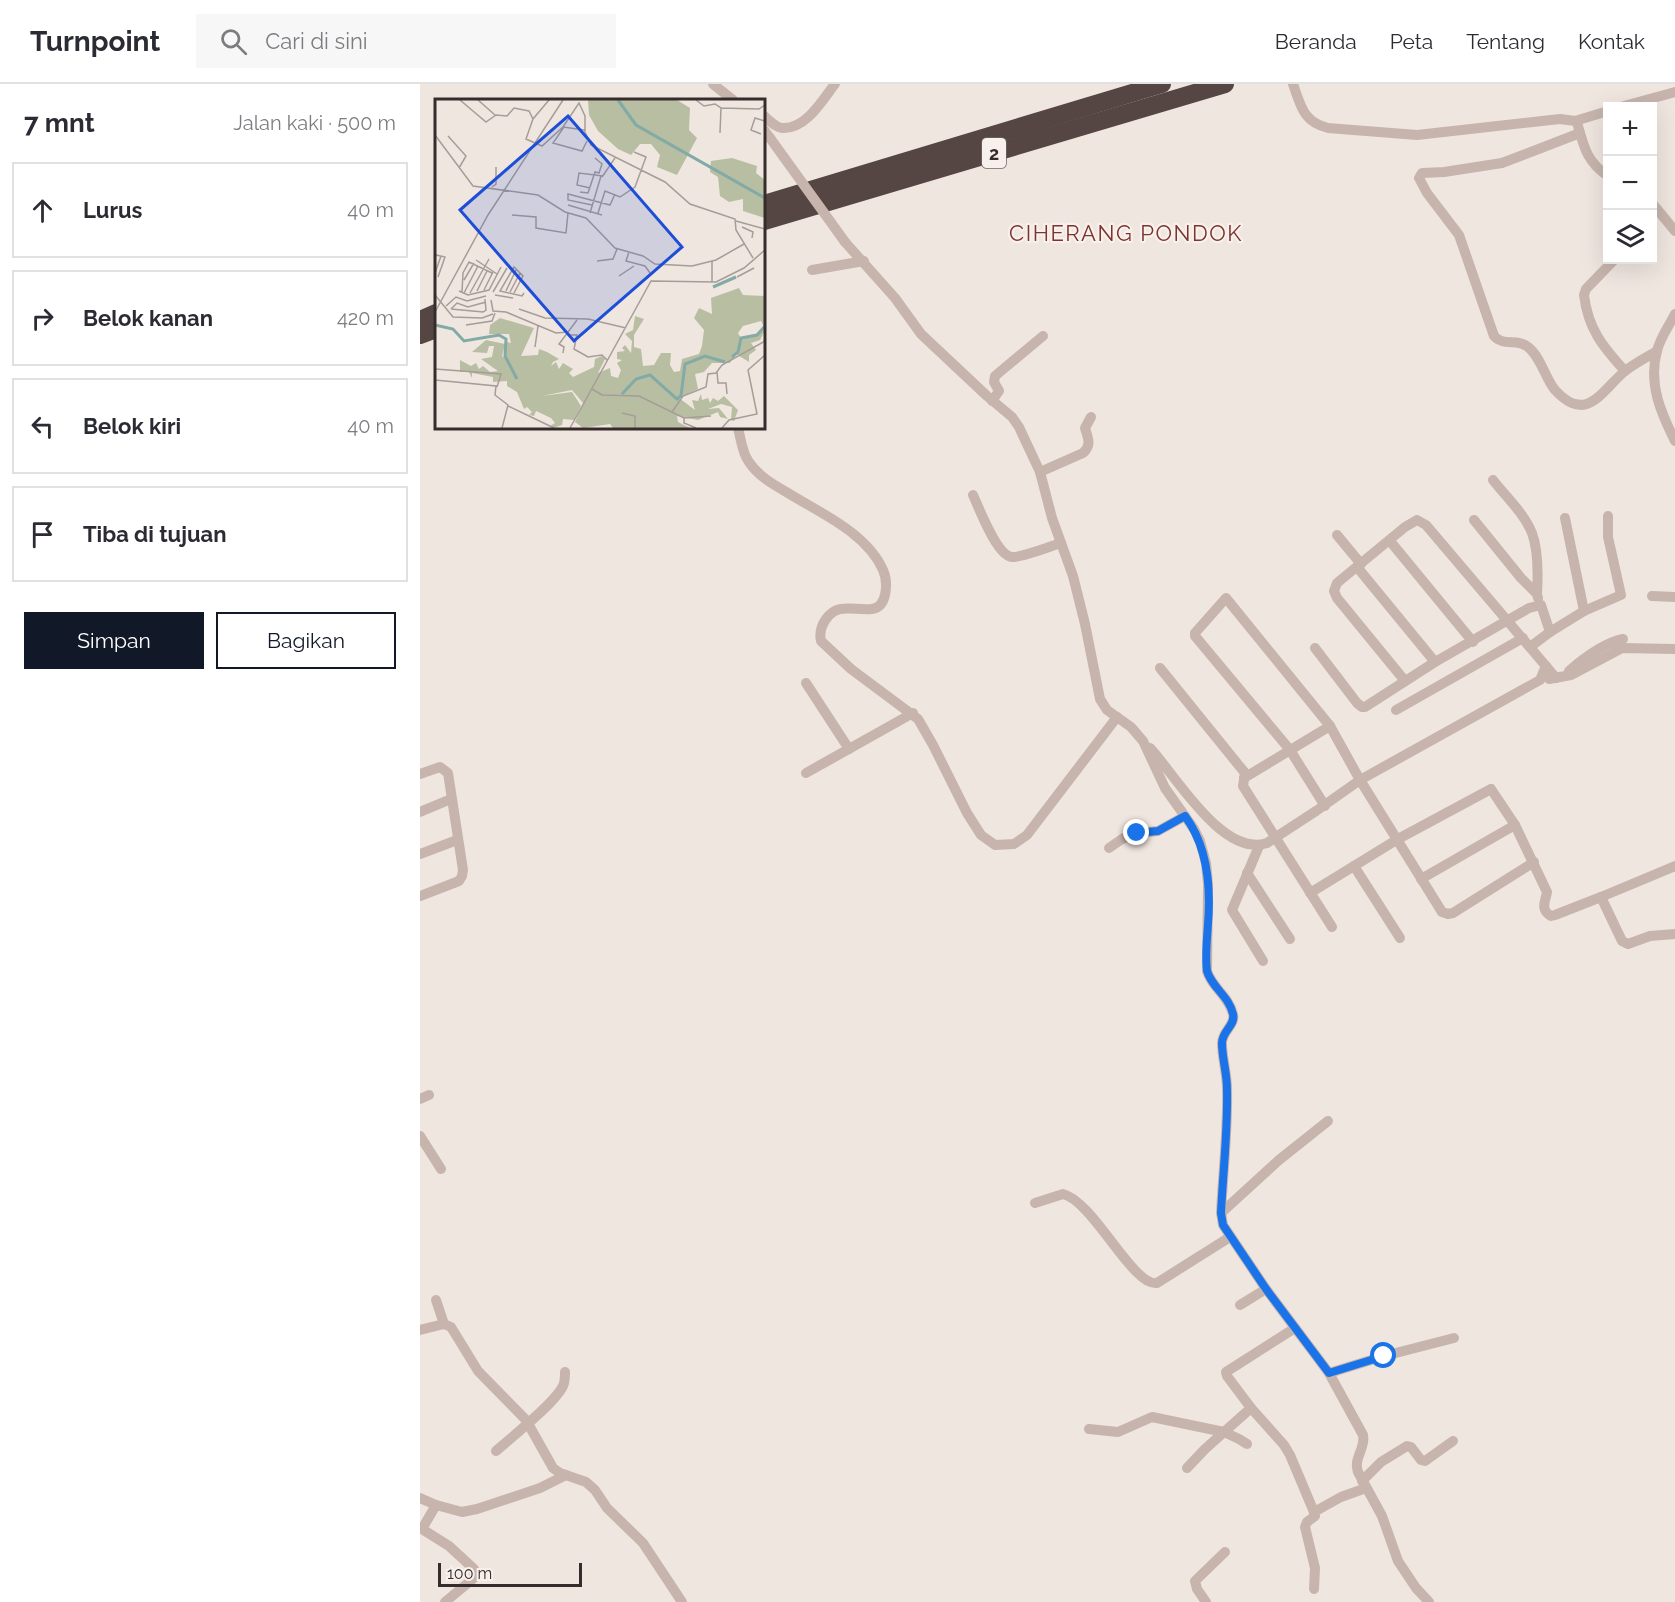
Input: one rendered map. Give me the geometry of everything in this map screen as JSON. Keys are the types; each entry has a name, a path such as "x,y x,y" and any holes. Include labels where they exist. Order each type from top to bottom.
{"highway":[{"name":"2","path":"765,204 1162,84"},
{"name":"2","path":"765,221 1225,84"},
{"path":"420,320 435,313"},
{"path":"420,335 435,329"}],"street":[{"path":"713,84 731,98"},
{"path":"765,117 785,129 795,125 810,115 835,84"},
{"path":"1293,84 1309,120 1328,128 1417,135 1560,119 1575,121 1603,113"},
{"path":"1639,102 1675,92"},
{"path":"1575,121 1590,161 1603,172"},
{"path":"1580,133 1502,163 1422,173 1419,178 1427,193 1459,235 1489,324 1497,339 1503,342 1521,343 1528,347 1556,391 1568,401 1586,405 1596,400 1625,371 1657,351"},
{"path":"767,134 845,242 895,298 921,334 1016,422 1040,472 1052,518 1082,606 1097,690 1103,704 1131,727 1162,761 1203,814 1238,840 1258,846 1275,838 1360,780 1540,681 1571,675 1617,649 1647,647 1675,649"},
{"path":"1657,208 1675,231"},
{"path":"812,270 864,261"},
{"path":"1610,264 1586,289 1584,295 1599,342 1625,371"},
{"path":"1675,314 1657,351 1654,370 1658,402 1663,418 1675,441"},
{"path":"992,401 999,391 994,382 995,376 1043,336"},
{"path":"1040,472 1088,449 1085,428 1091,417"},
{"path":"738,429 743,451 749,463 762,476 851,533 867,547 879,563 886,584 880,604 871,609 848,607 835,611 824,622 819,634 821,641 851,669 913,713 927,732 967,813 981,835 995,845 1014,844 1027,835 1118,717"},
{"path":"1493,480 1524,518 1533,535 1538,570 1537,594 1550,632"},
{"path":"973,495 996,543 1007,555 1017,556 1061,543"},
{"path":"1396,710 1550,632 1584,611 1621,595 1608,537 1608,516"},
{"path":"1566,518 1584,611"},
{"path":"1405,681 1334,591 1336,584 1414,520 1423,522 1546,666 1561,677"},
{"path":"1474,520 1521,578 1537,594"},
{"path":"1337,535 1435,662"},
{"path":"1390,541 1473,642"},
{"path":"1652,596 1675,597"},
{"path":"1325,806 1290,750 1195,636 1194,633 1226,598 1330,726 1360,780 1442,912 1448,914 1534,862"},
{"path":"1315,648 1362,707 1368,706 1435,662 1523,611 1541,605"},
{"path":"1561,677 1582,660 1613,641 1623,639"},
{"path":"1540,681 1546,666"},
{"path":"1160,668 1245,773 1243,786 1332,927"},
{"path":"806,683 849,749"},
{"path":"806,773 913,713"},
{"path":"1244,778 1330,726"},
{"path":"1143,741 1165,788 1200,841 1207,875 1207,971 1211,982 1226,998 1234,1015 1234,1020 1225,1032 1222,1043 1227,1076 1227,1136 1221,1213 1223,1225 1266,1289 1329,1373 1365,1440 1355,1466 1382,1516 1398,1561 1416,1588 1430,1602"},
{"path":"420,774 436,768 444,768 448,773 462,876 459,880 420,896"},
{"path":"1310,893 1398,839 1491,789 1515,825 1534,862 1547,892 1543,909 1551,916 1675,866"},
{"path":"420,812 451,800"},
{"path":"1108,848 1122,838 1137,833 1158,831 1185,816"},
{"path":"1421,879 1515,825"},
{"path":"420,854 457,840"},
{"path":"1258,846 1232,910 1263,962"},
{"path":"1354,866 1400,938"},
{"path":"1247,873 1290,939"},
{"path":"1601,897 1622,941 1628,944 1650,936 1675,934"},
{"path":"1221,1213 1279,1160 1328,1121"},
{"path":"420,1137 441,1169"},
{"path":"1035,1203 1063,1194 1076,1199 1128,1262 1147,1282 1152,1284 1230,1237"},
{"path":"1240,1305 1266,1289"},
{"path":"436,1300 444,1324"},
{"path":"420,1330 444,1324 451,1327 482,1376 528,1424 550,1463 557,1471 589,1484 607,1508 640,1539 682,1602"},
{"path":"1295,1328 1226,1372 1251,1408 1290,1455 1314,1512 1315,1516 1307,1522 1305,1527 1315,1568 1314,1589"},
{"path":"1329,1373 1454,1338"},
{"path":"496,1451 528,1424 561,1389 565,1372"},
{"path":"1187,1468 1251,1408"},
{"path":"1089,1429 1118,1432 1152,1417 1224,1432 1247,1444"},
{"path":"1314,1512 1364,1485 1381,1462 1407,1446 1425,1461 1453,1441"},
{"path":"420,1498 462,1512 540,1488 566,1475"},
{"path":"436,1505 421,1528 449,1546 474,1569 475,1574 474,1578 445,1602"},
{"path":"1206,1602 1197,1588 1196,1581 1225,1552"}],"district":[{"name":"CIHERANG PONDOK","path":"1126,233"}],"route":[{"path":"1137,833 1158,831 1185,816 1200,841 1206,863 1209,899 1207,971 1214,987 1226,998 1234,1015 1234,1020 1225,1032 1222,1043 1227,1076 1227,1136 1221,1213 1223,1225 1266,1289 1329,1373 1384,1356"}]}
